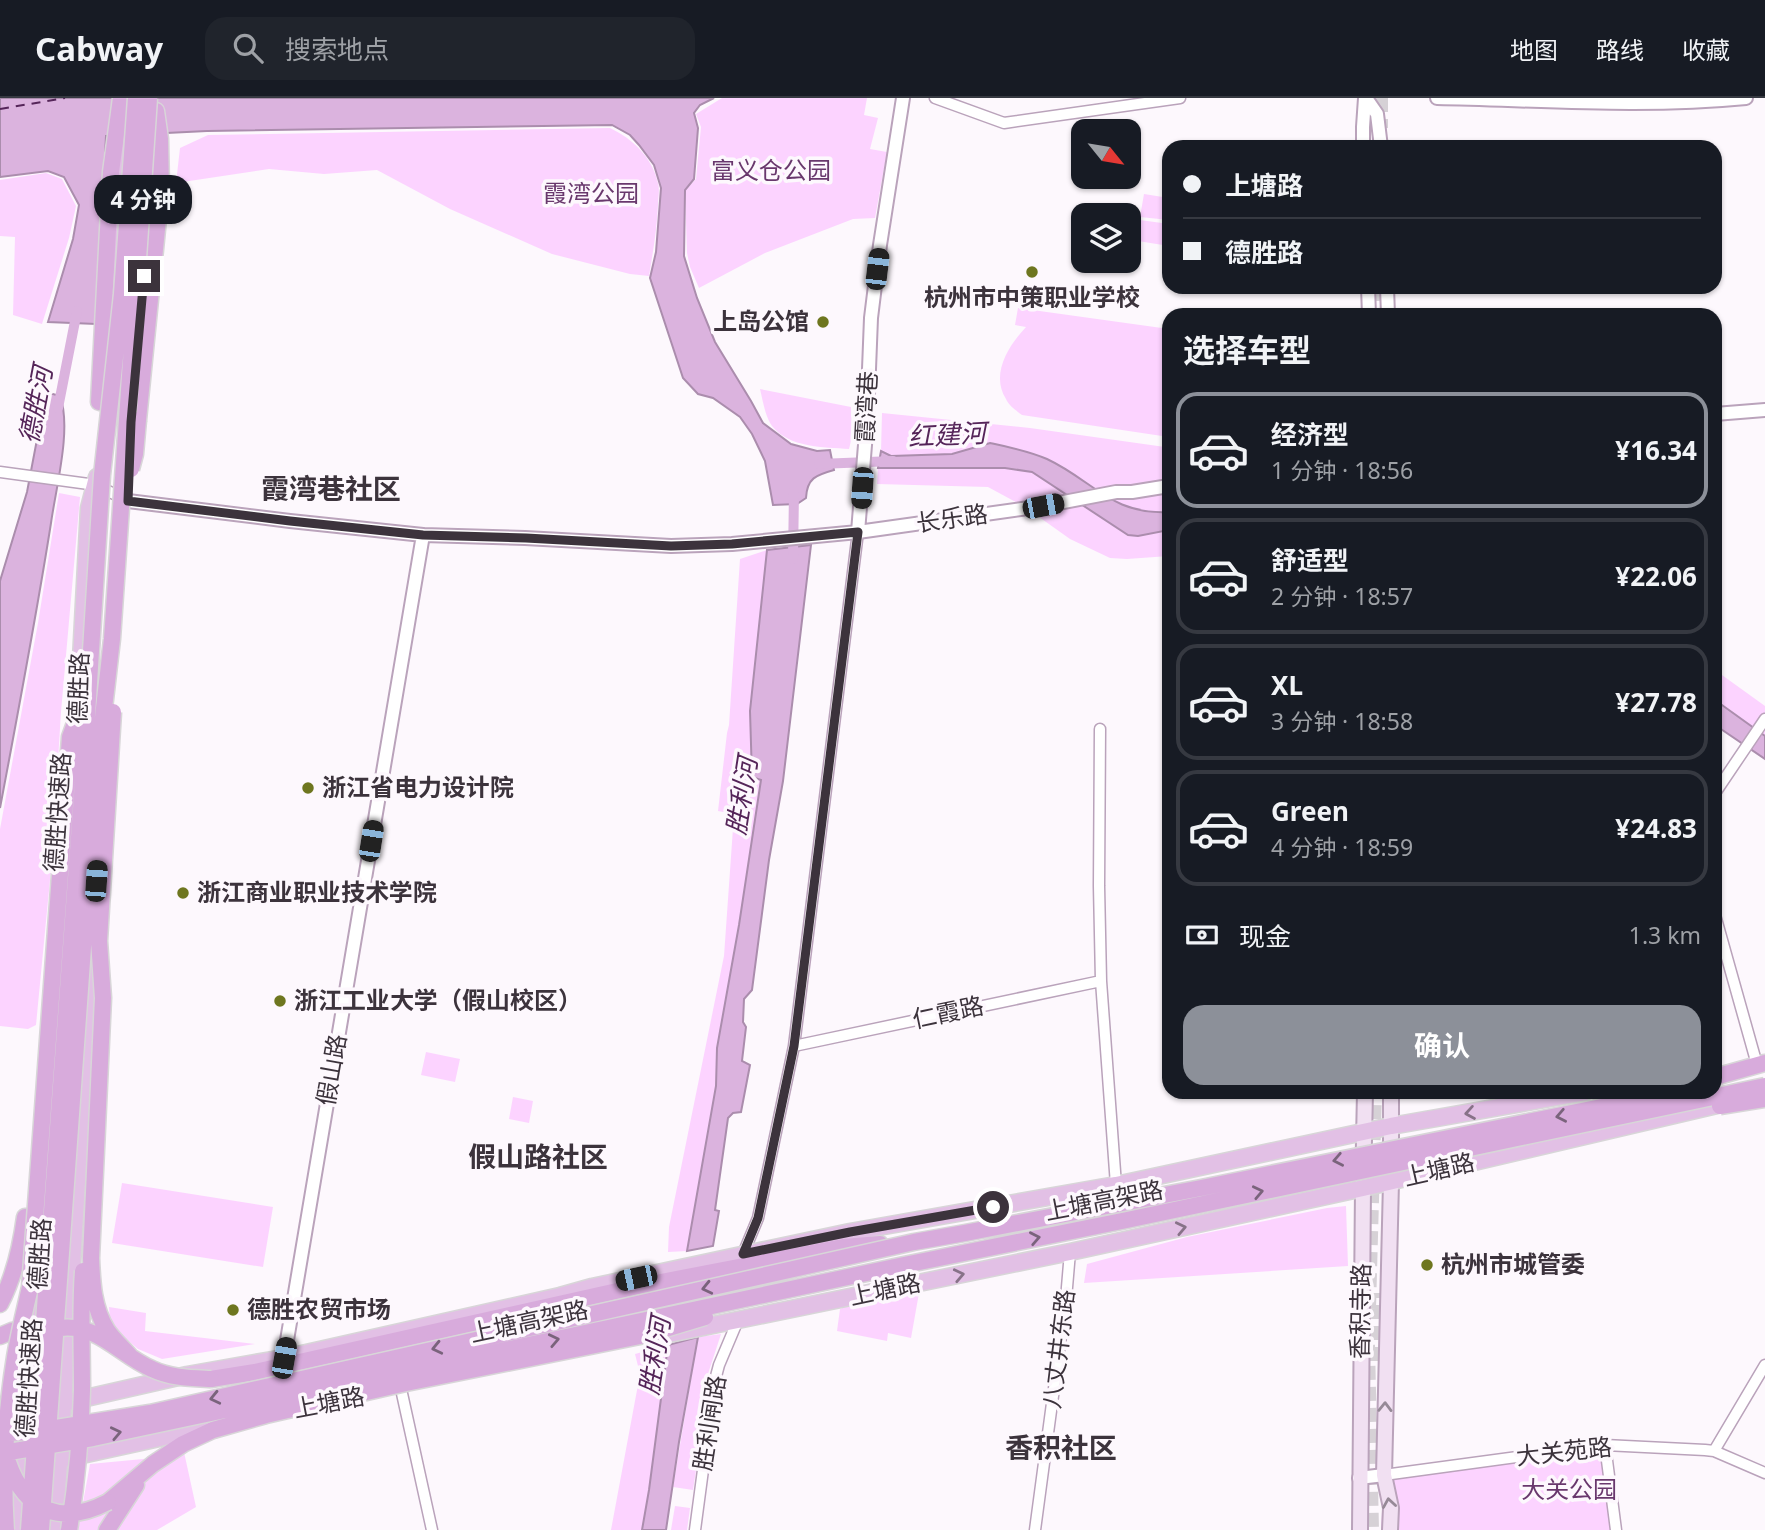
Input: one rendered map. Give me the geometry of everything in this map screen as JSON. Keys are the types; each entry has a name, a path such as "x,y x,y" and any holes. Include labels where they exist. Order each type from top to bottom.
{"highway":[{"path":"99,480 99,402 111,172 121,98"},
{"name":"德胜快速路","path":"29,1530 89,685 99,480 121,294 136,98"},
{"name":"德胜快速路","path":"41,1530 94,795 111,639 154,102"},
{"path":"69,1530 82,1392 81,1306 113,702 111,639"},
{"path":"6,1530 4,1481 9,1407 15,1356 30,1287 71,737 89,685"},
{"path":"0,1304 10,1282 22,1239 39,1027 57,917"},
{"path":"99,941 103,998 92,1285 106,1329 130,1356"},
{"path":"1722,1075 1763,1064"},
{"path":"1722,1081 1763,1064"},
{"name":"上塘高架路","path":"1722,1095 1765,1086"},
{"path":"1630,1102 1640,1099"},
{"name":"上塘高架路","path":"0,1433 31,1432 150,1413 914,1241 1202,1188 1644,1099"},
{"name":"上塘高架路","path":"6,1458 15,1451 93,1438 904,1265 1703,1099"},
{"path":"1589,1123 1765,1099"},
{"path":"12,1381 23,1357 36,1339 62,1328 92,1332 153,1370 185,1378 211,1379 282,1366 635,1287 843,1247 914,1241"},
{"path":"6,1458 24,1493 40,1506 56,1513 84,1512 108,1502 153,1464 183,1444 214,1430 265,1415 406,1383 645,1335 713,1314 834,1287 904,1265"},
{"path":"0,1336 12,1331 40,1330 64,1342 78,1365 82,1392"},
{"path":"107,1530 130,1493 153,1464"},
{"path":"55,1530 63,1524 73,1506"}],"main road":[{"name":"德胜路","path":"17,1530 6,1458 27,1410 43,1225 77,735 89,508 99,480 128,98"},
{"name":"德胜路","path":"55,1530 106,739 128,501 131,422 140,331 154,102"},
{"path":"1722,1068 1763,1064"},
{"name":"上塘路","path":"6,1458 60,1460 218,1425 1070,1252 1391,1182 1765,1093"},
{"name":"香积寺路","path":"1360,1530 1366,1099"},
{"name":"香积寺路","path":"1390,1530 1391,1508 1384,1475 1391,1099"},
{"name":"上塘路","path":"0,1414 284,1358 850,1232 1116,1185 1391,1126 1545,1099"}],"street":[{"name":"霞湾巷","path":"743,1254 758,1218 794,1046 858,532 872,318 880,245 903,98"},
{"path":"935,98 1003,123 1180,98"},
{"path":"1363,140 1366,98"},
{"path":"1366,98 1377,114 1380,140"},
{"path":"1437,98 1628,102 1707,102 1746,98"},
{"path":"1722,413 1765,410"},
{"path":"4,472 99,480 128,501"},
{"name":"长乐路","path":"128,501 423,535 671,546 732,544 858,532 1162,487"},
{"name":"假山路","path":"284,1358 423,535"},
{"path":"1722,783 1765,719"},
{"path":"1100,729 1098,886 1101,981 1116,1185"},
{"path":"1722,937 1763,1064"},
{"name":"仁霞路","path":"794,1046 1101,981"},
{"name":"八丈井东路","path":"1035,1530 1070,1252"},
{"name":"胜利闸路","path":"695,1530 715,1380 738,1320"},
{"path":"1714,1451 1765,1366"},
{"path":"401,1389 432,1530"},
{"path":"1605,1445 1616,1530"},
{"name":"大关苑路","path":"1359,1478 1605,1445 1714,1451 1765,1473"}],"green space":[{"name":"富义仓公园","path":"722,98 867,98 864,115 878,118 870,149 887,152 875,218 853,219 765,253 699,288 687,253 685,190 696,179 701,127 696,114"},
{"name":"霞湾公园","path":"610,128 640,150 651,165 658,183 657,223 649,276 630,274 552,254 450,209 377,170 324,174 269,169 176,183 180,148 208,135"},
{"path":"46,173 62,179 76,206 69,238 42,324 13,315 15,237 0,236 0,180"},
{"path":"1144,194 1162,197 1162,219 1141,217"},
{"path":"1141,220 1162,223 1162,245 1141,241"},
{"path":"1018,308 1162,328 1162,436 1022,415 1009,404 1000,380 1008,351 1026,327 1015,325"},
{"path":"760,389 851,407 852,432 849,449 807,445 779,433 768,418"},
{"path":"882,413 1030,428 1162,447 1162,512 1139,511 1125,507 990,443 952,454 891,456 881,451"},
{"path":"878,468 1005,468 1032,472 1138,536 1162,531 1162,556 1110,558 1070,539 1025,507 988,487 877,484"},
{"path":"59,493 80,497 61,712 52,859 36,1025 28,1029 0,1026 0,829"},
{"path":"767,550 750,711 752,777 761,780 717,1048 716,1086 687,1251 668,1252 669,1227 724,956 734,814 718,811 729,725 740,559"},
{"path":"1722,675 1765,706 1765,736 1722,705"},
{"path":"426,1052 460,1059 455,1082 421,1075"},
{"path":"513,1097 533,1101 529,1123 509,1119"},
{"path":"122,1183 273,1207 263,1267 112,1243"},
{"path":"1346,1206 1348,1266 1084,1283 1087,1264 1187,1237"},
{"path":"916,1289 919,1293 911,1338 888,1333 887,1341 837,1331 840,1309"},
{"path":"109,1307 146,1313 145,1331 255,1344 162,1359 138,1349 119,1333 110,1321"},
{"path":"721,1334 706,1380 693,1490 673,1487 698,1337"},
{"path":"668,1345 642,1530 611,1530 640,1374 635,1354"},
{"name":"大关公园","path":"1605,1445 1616,1530 1381,1530 1384,1475"},
{"path":"184,1452 196,1507 157,1530 78,1530 90,1464"},
{"path":"675,1506 690,1508 687,1530 671,1530"}],"shaded area":[{"path":"0,98 714,98 700,105 694,113 698,128 694,179 685,190 684,256 697,298 715,342 763,423 791,444 817,451 830,450 834,470 814,478 808,486 806,498 797,504 773,505 765,461 740,417 713,398 698,394 683,378 650,278 656,252 661,188 654,165 639,145 630,135 612,125 207,131 106,136 96,324 48,322 73,239 79,205 64,177 48,171 0,177"},
{"path":"46,392 60,396 64,441 0,808 0,581 27,492"},
{"path":"990,443 1026,451 1047,459 1117,502 1132,508 1162,512 1162,531 1128,535 1032,472 1005,468 878,468 881,451 891,456 952,454"},
{"path":"811,545 783,781 769,860 752,990 744,999 743,1022 746,1027 742,1061 750,1065 741,1112 733,1113 728,1118 715,1210 719,1211 713,1246 687,1251 716,1086 717,1048 761,780 752,777 750,711 767,550"},
{"path":"1722,705 1765,736 1765,759 1722,730"},
{"path":"698,1337 666,1530 642,1530 668,1345"}],"waterway":[{"name":"德胜河","path":"58,408 77,311"},
{"name":"红建河","path":"819,464 893,461"},
{"name":"胜利河","path":"793,559 794,491"}],"ferry route":[{"path":"0,109 65,98"}],"tunnel":[{"path":"1381,98 1381,128"},
{"path":"1376,294 1377,308"},
{"path":"1369,1308 1375,1099"},
{"path":"1377,1361 1378,1293"},
{"path":"1368,1345 1372,1530"}],"place":[{"name":"杭州市中策职业学校","path":"1032,272"},
{"name":"上岛公馆","path":"823,322"},
{"name":"浙江省电力设计院","path":"308,788"},
{"name":"浙江商业职业技术学院","path":"183,893"},
{"name":"浙江工业大学（假山校区）","path":"280,1001"},
{"name":"杭州市城管委","path":"1427,1265"},
{"name":"德胜农贸市场","path":"233,1310"}],"district":[{"name":"霞湾巷社区","path":"331,489"},
{"name":"假山路社区","path":"538,1157"},
{"name":"香积社区","path":"1061,1448"}],"route":[{"path":"144,276 131,422 128,501 423,535 671,546 732,544 858,532 794,1046 758,1218 743,1254 993,1207"}]}
